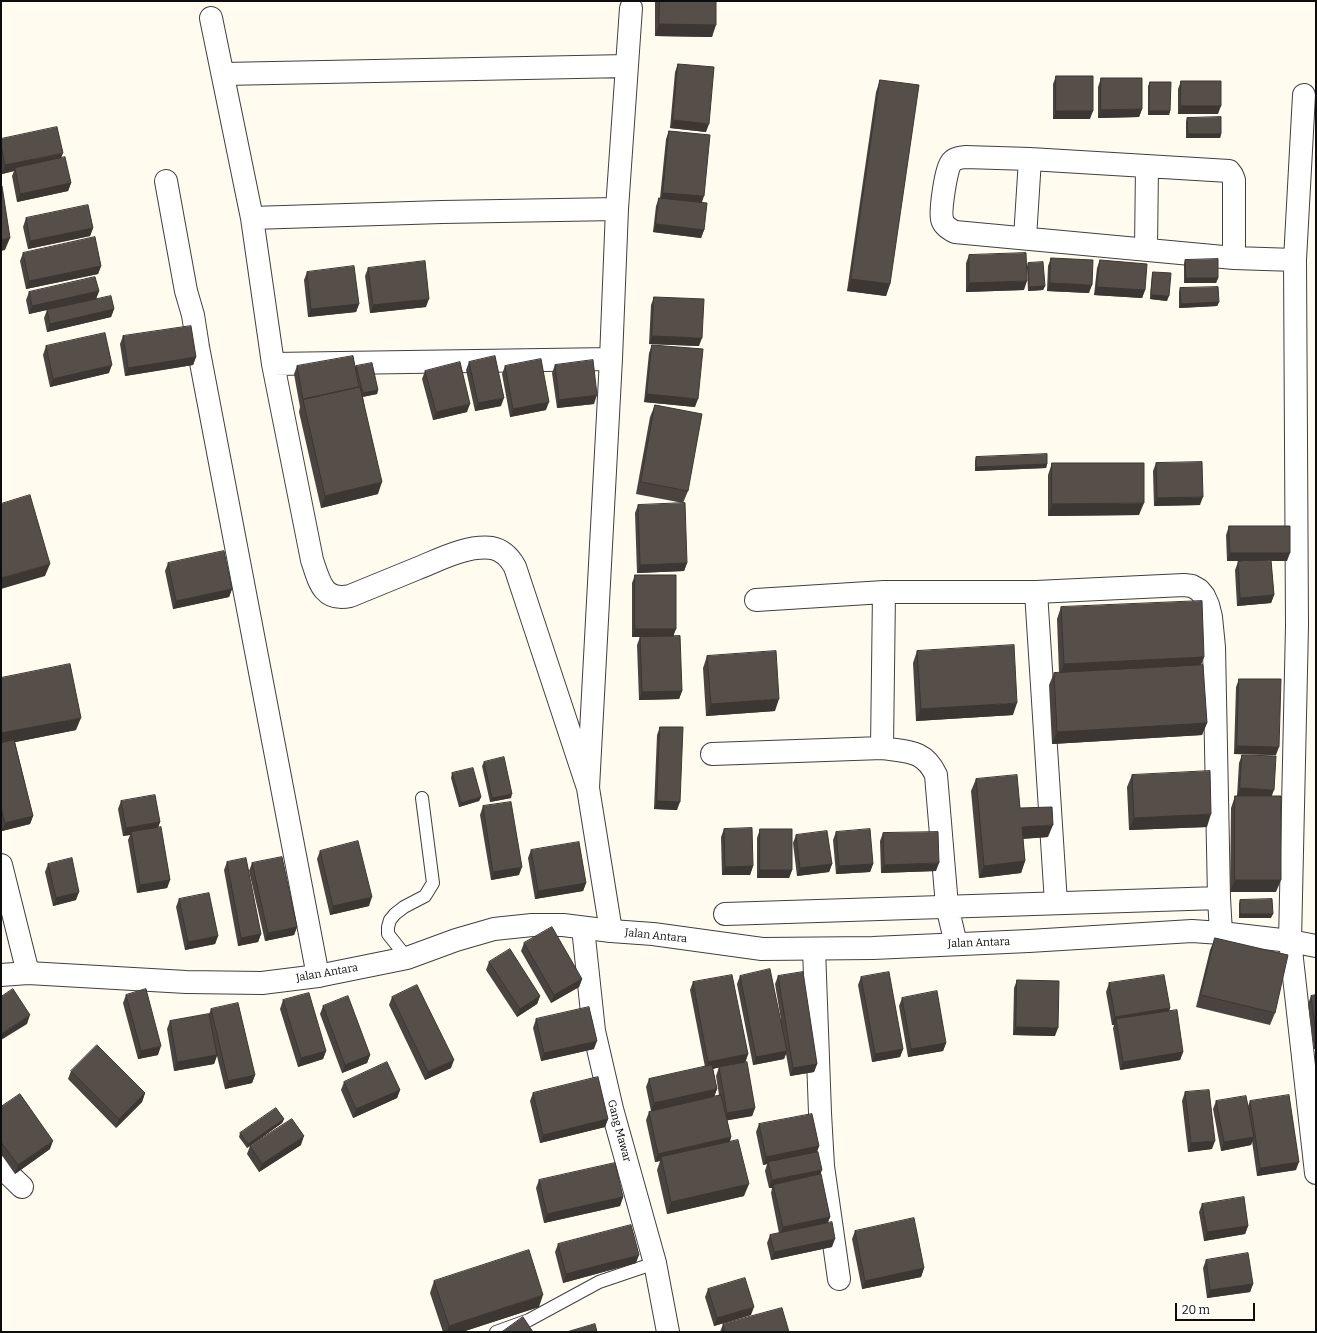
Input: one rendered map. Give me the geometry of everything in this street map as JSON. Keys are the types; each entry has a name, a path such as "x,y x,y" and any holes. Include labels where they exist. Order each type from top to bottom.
{"street":[{"path":"588,788 611,359 617,209 630,8"},
{"path":"211,18 252,218 274,364 312,560 321,585 327,592 335,597 341,598 350,596 459,552 480,548 493,548 508,556 515,567 588,788 611,931"},
{"path":"222,74 627,66"},
{"path":"1304,95 1295,260 1298,626 1290,941 1316,1173"},
{"path":"1234,258 1234,180 1228,171 1030,159 965,157 956,158 951,162 946,174 941,220 946,227 954,232 1234,258 1295,260"},
{"path":"1025,238 1030,159"},
{"path":"1146,249 1147,166"},
{"path":"166,181 185,284 193,315 318,976"},
{"path":"252,218 442,212 617,209"},
{"path":"274,364 611,359"},
{"path":"756,600 884,592 1036,592 1184,585 1192,586 1199,590 1204,596 1208,605 1211,617 1214,647 1221,933"},
{"path":"882,748 884,592"},
{"path":"1036,592 1056,903"},
{"path":"712,754 882,748 912,752 923,757 930,763 936,775 947,906 956,944"},
{"path":"1,865 28,973"},
{"path":"725,914 1219,898"},
{"name":"Jalan Antara","path":"1,975 28,973 186,982 262,983 318,976 407,958 456,940 494,929 532,924 563,925 653,934 762,949 873,948 1029,941 1192,931 1290,941 1316,946"},
{"name":"Gang Mawar","path":"583,928 594,1031 612,1109 655,1263 668,1332"},
{"path":"814,949 823,1166 839,1279"},
{"path":"1,1167 22,1187"}],"lane":[{"path":"407,958 388,934 388,927 390,920 395,914 404,907 425,896 433,883 422,798"},
{"path":"496,1332 529,1320 599,1282 655,1263"}],"building":[{"path":"660,1 716,1 716,25 659,24"},
{"path":"678,64 714,67 709,124 673,120"},
{"path":"1056,76 1093,76 1093,111 1056,111"},
{"path":"1101,78 1142,78 1142,109 1101,110"},
{"path":"880,80 919,85 890,284 851,279"},
{"path":"1181,81 1221,81 1221,106 1181,106"},
{"path":"1150,82 1171,82 1170,111 1149,111"},
{"path":"1221,117 1221,134 1188,134 1187,118"},
{"path":"57,127 63,153 5,165 1,139"},
{"path":"669,131 710,135 704,196 663,193"},
{"path":"65,157 71,183 20,194 15,168"},
{"path":"1,186 10,238 1,240"},
{"path":"659,198 707,203 704,230 656,224"},
{"path":"88,205 93,228 30,241 26,218"},
{"path":"95,237 101,266 29,281 23,253"},
{"path":"1026,253 1027,281 969,283 969,255"},
{"path":"1051,258 1093,260 1092,285 1050,283"},
{"path":"1218,259 1218,278 1186,278 1185,260"},
{"path":"1100,260 1147,264 1145,290 1097,287"},
{"path":"425,261 429,299 373,305 368,268"},
{"path":"1043,262 1045,286 1029,287 1028,263"},
{"path":"354,266 359,304 311,309 307,272"},
{"path":"1153,272 1171,273 1169,296 1151,295"},
{"path":"95,277 99,291 32,306 29,292"},
{"path":"1218,287 1219,302 1181,304 1180,288"},
{"path":"111,296 114,309 50,324 47,310"},
{"path":"654,297 704,299 702,338 652,336"},
{"path":"191,326 196,357 128,368 123,336"},
{"path":"105,333 112,365 53,379 46,346"},
{"path":"652,345 703,349 698,399 647,394"},
{"path":"353,356 359,387 303,399 297,366"},
{"path":"495,356 504,398 478,403 469,362"},
{"path":"541,359 549,402 513,409 505,366"},
{"path":"593,360 597,395 559,400 555,365"},
{"path":"460,362 470,404 436,412 425,371"},
{"path":"372,363 378,390 363,393 356,366"},
{"path":"360,387 382,482 325,496 303,400"},
{"path":"655,405 702,414 688,491 641,482"},
{"path":"1047,454 1047,464 976,467 976,457"},
{"path":"1202,462 1203,497 1157,498 1156,463"},
{"path":"1052,463 1144,463 1144,503 1052,504"},
{"path":"30,495 50,564 1,578 1,504"},
{"path":"685,503 687,563 640,565 638,505"},
{"path":"1229,526 1290,526 1290,553 1230,553"},
{"path":"224,551 232,589 176,601 168,563"},
{"path":"1271,560 1274,595 1240,598 1238,562"},
{"path":"635,575 676,575 676,629 635,629"},
{"path":"1202,601 1204,657 1064,664 1061,607"},
{"path":"680,636 682,691 642,692 640,637"},
{"path":"1014,645 1017,703 921,709 917,651"},
{"path":"776,651 779,699 711,704 707,656"},
{"path":"70,664 81,718 1,733 1,678"},
{"path":"1203,665 1207,723 1057,732 1054,673"},
{"path":"1239,679 1281,679 1279,747 1237,746"},
{"path":"660,727 683,727 680,802 657,801"},
{"path":"14,740 33,816 5,823 1,808 1,743"},
{"path":"1242,755 1276,756 1274,790 1240,788"},
{"path":"504,757 512,794 492,798 484,762"},
{"path":"473,768 481,797 461,803 452,773"},
{"path":"1210,771 1211,814 1134,818 1132,775"},
{"path":"1017,775 1020,808 1052,807 1053,825 1022,827 1025,861 984,866 976,779"},
{"path":"155,795 160,822 126,828 121,801"},
{"path":"1235,796 1281,796 1281,880 1235,880"},
{"path":"511,802 522,867 493,872 483,806"},
{"path":"161,827 170,880 140,885 131,832"},
{"path":"752,828 753,866 725,867 724,829"},
{"path":"760,829 792,829 792,870 760,870"},
{"path":"870,829 873,864 839,866 836,832"},
{"path":"827,831 832,864 800,868 796,835"},
{"path":"938,832 939,863 884,865 883,833"},
{"path":"358,841 372,897 333,906 320,851"},
{"path":"579,842 586,883 538,891 531,850"},
{"path":"282,857 297,927 268,933 252,863"},
{"path":"72,858 79,892 56,898 48,864"},
{"path":"246,858 261,934 241,938 227,862"},
{"path":"209,893 218,936 188,942 179,899"},
{"path":"1272,899 1273,914 1240,914 1240,900"},
{"path":"552,927 582,979 554,995 524,943"},
{"path":"1215,938 1288,955 1275,1013 1201,995"},
{"path":"510,949 540,996 520,1009 489,962"},
{"path":"770,969 787,1051 756,1057 740,976"},
{"path":"803,972 817,1064 793,1068 778,976"},
{"path":"889,972 903,1049 875,1054 861,977"},
{"path":"732,975 748,1054 708,1062 693,982"},
{"path":"1164,975 1170,1008 1115,1017 1109,983"},
{"path":"1017,980 1059,981 1058,1028 1016,1027"},
{"path":"417,985 454,1060 428,1072 392,997"},
{"path":"13,989 30,1015 1,1034 1,997"},
{"path":"146,989 161,1046 141,1051 126,995"},
{"path":"937,991 946,1043 911,1049 902,998"},
{"path":"309,993 326,1051 301,1058 283,1000"},
{"path":"1316,995 1316,1035 1311,996"},
{"path":"348,996 370,1055 345,1065 323,1006"},
{"path":"238,1003 255,1075 228,1081 211,1009"},
{"path":"589,1007 597,1041 544,1053 536,1019"},
{"path":"1177,1010 1183,1052 1123,1062 1116,1019"},
{"path":"209,1014 217,1055 177,1062 170,1021"},
{"path":"97,1045 145,1093 119,1119 71,1071"},
{"path":"387,1062 400,1090 356,1109 344,1082"},
{"path":"747,1062 755,1108 727,1113 719,1067"},
{"path":"712,1065 717,1089 654,1103 649,1079"},
{"path":"598,1077 608,1119 543,1135 533,1093"},
{"path":"1209,1090 1215,1141 1191,1143 1185,1092"},
{"path":"20,1094 53,1141 18,1165 1,1142 1,1107"},
{"path":"721,1095 731,1137 658,1154 649,1112"},
{"path":"1289,1095 1299,1162 1260,1168 1250,1101"},
{"path":"1246,1096 1254,1137 1224,1142 1216,1101"},
{"path":"276,1108 284,1119 248,1144 240,1133"},
{"path":"812,1114 819,1146 766,1157 759,1124"},
{"path":"292,1119 304,1136 262,1164 250,1146"},
{"path":"738,1140 749,1184 671,1202 661,1157"},
{"path":"818,1152 822,1170 772,1180 768,1162"},
{"path":"615,1163 623,1197 547,1214 539,1180"},
{"path":"821,1174 830,1217 783,1227 773,1185"},
{"path":"1244,1197 1248,1226 1207,1232 1202,1204"},
{"path":"914,1218 924,1268 865,1281 855,1231"},
{"path":"832,1222 835,1239 774,1252 770,1235"},
{"path":"631,1225 639,1255 566,1274 558,1244"},
{"path":"529,1250 543,1295 449,1326 434,1281"},
{"path":"1248,1253 1253,1284 1210,1290 1206,1260"},
{"path":"745,1278 754,1307 717,1318 708,1289"},
{"path":"782,1308 789,1332 725,1332 723,1324"},
{"path":"523,1317 533,1332 502,1332"},
{"path":"595,1324 597,1332 567,1332"}]}
